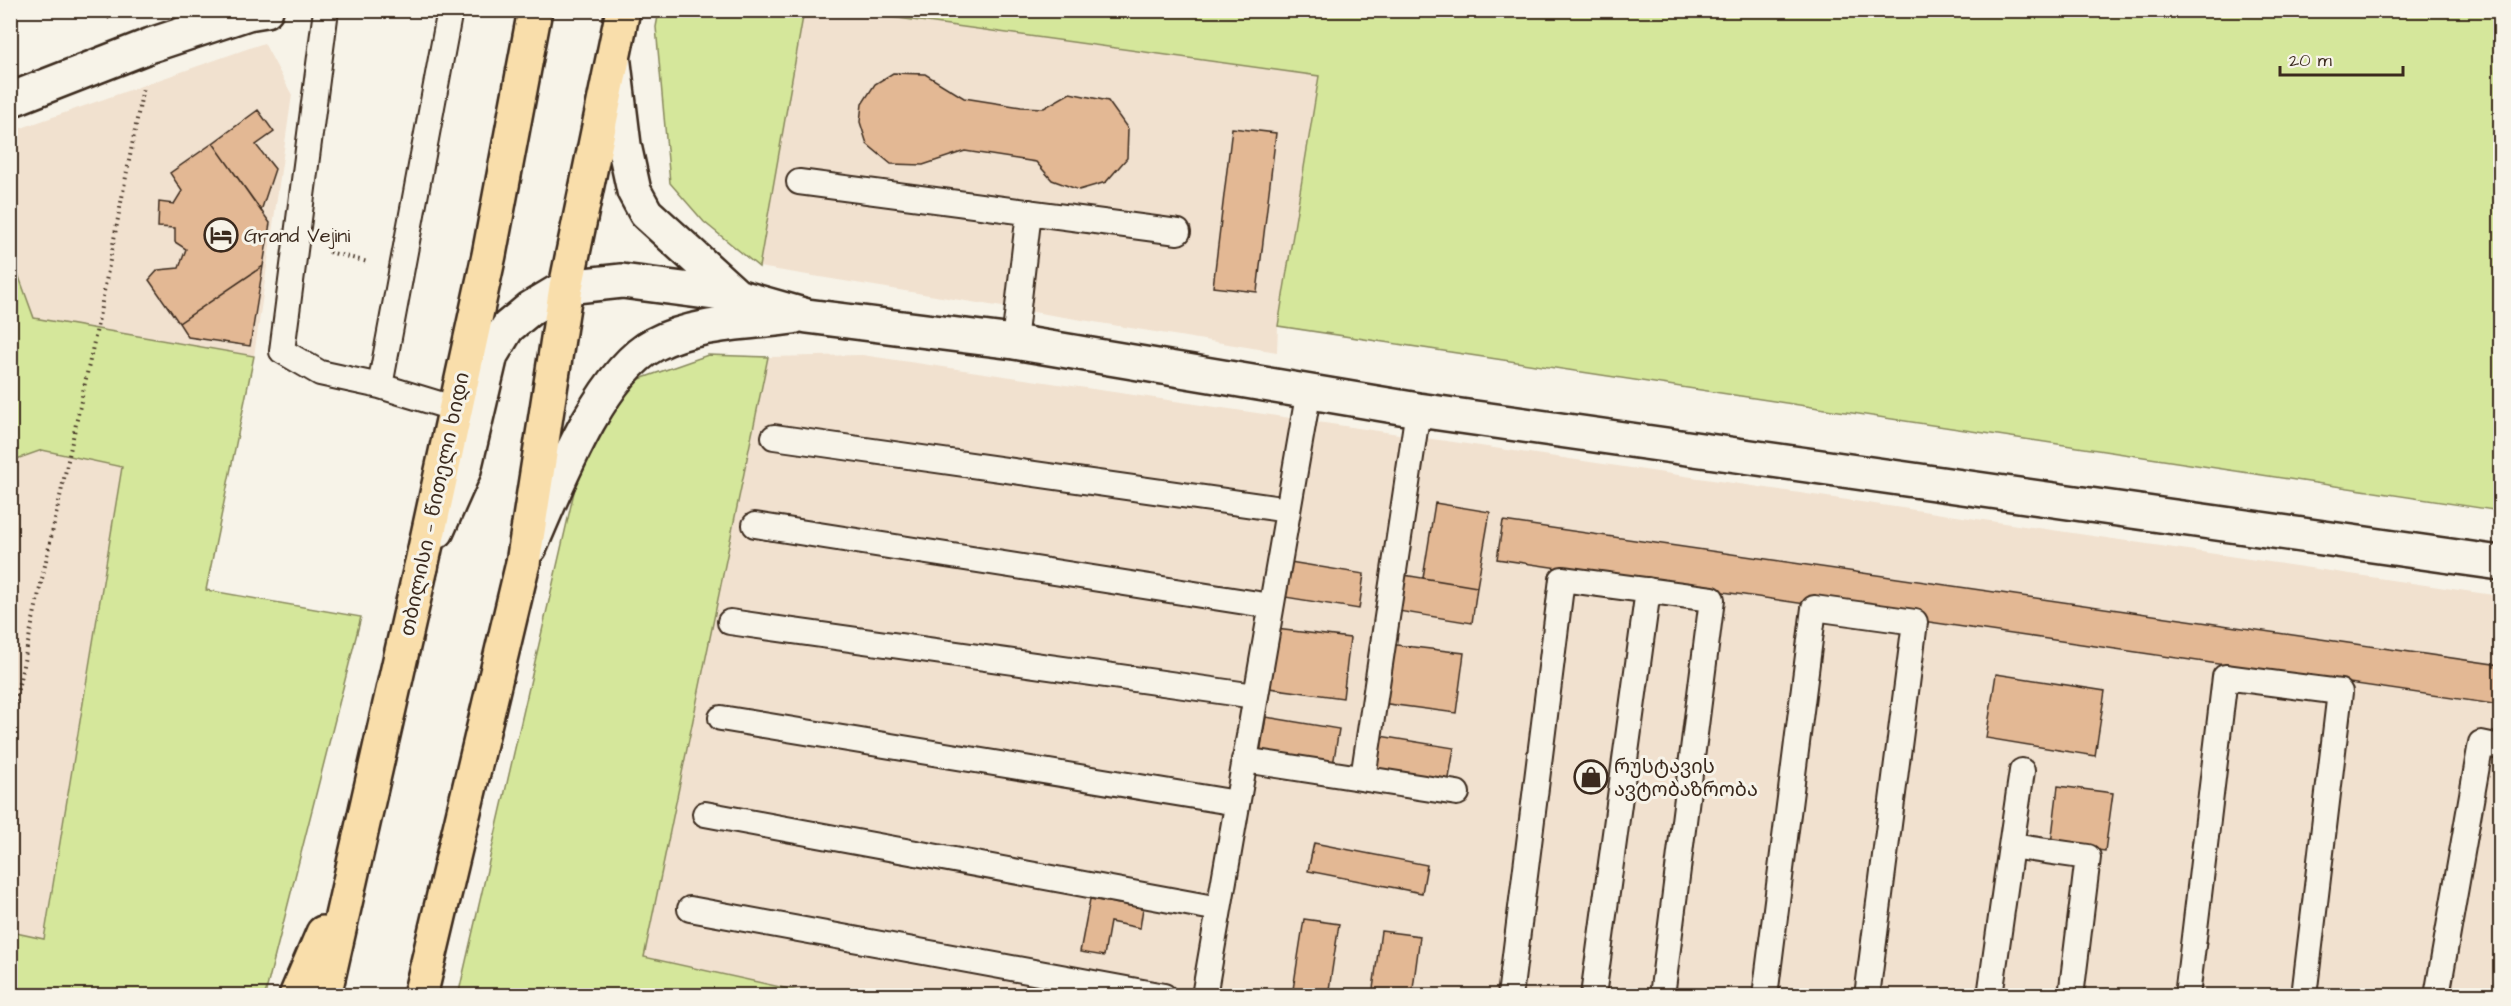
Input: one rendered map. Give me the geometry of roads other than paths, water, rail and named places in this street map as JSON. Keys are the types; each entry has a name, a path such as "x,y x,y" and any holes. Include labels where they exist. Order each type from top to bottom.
{"highway":[{"name":"თბილისი — წითელი ხიდი","path":"324,996 489,255 535,10"},
{"path":"420,996 522,563 566,286 614,63 623,10"},
{"path":"296,996 356,854"}],"street":[{"path":"10,100 151,45 248,13 266,10"},
{"path":"614,63 624,144 638,198 646,213 737,296"},
{"path":"421,567 464,470 491,355 508,327 531,308 566,286 622,281 737,296 807,316 1014,342 1418,410 2500,563"},
{"path":"522,563 571,458 602,400 626,365 655,344 696,330 807,316"}],"lane":[{"path":"326,10 282,351 320,373 380,386 456,409"},
{"path":"380,386 450,10"},
{"path":"799,182 1179,232"},
{"path":"1014,342 1029,212"},
{"path":"1204,996 1309,390"},
{"path":"1364,778 1418,410"},
{"path":"774,437 1288,510"},
{"path":"755,525 1271,606"},
{"path":"1510,996 1562,579 1712,599 1662,996"},
{"path":"1593,996 1648,590"},
{"path":"1765,996 1814,608 1915,622 1868,996"},
{"path":"730,622 1255,696"},
{"path":"2187,996 2225,677 2340,692 2304,996"},
{"path":"720,718 1237,803"},
{"path":"2437,996 2481,743 2500,747"},
{"path":"1244,760 1457,793"},
{"path":"1990,996 2022,771"},
{"path":"705,814 1219,909"},
{"path":"2011,846 2088,857 2070,996"},
{"path":"690,909 1164,996"}],"place":[{"name":"Grand Vejini","path":"221,235"},
{"name":"რუსტავის ავტობაზრობა","path":"1591,777"}]}
